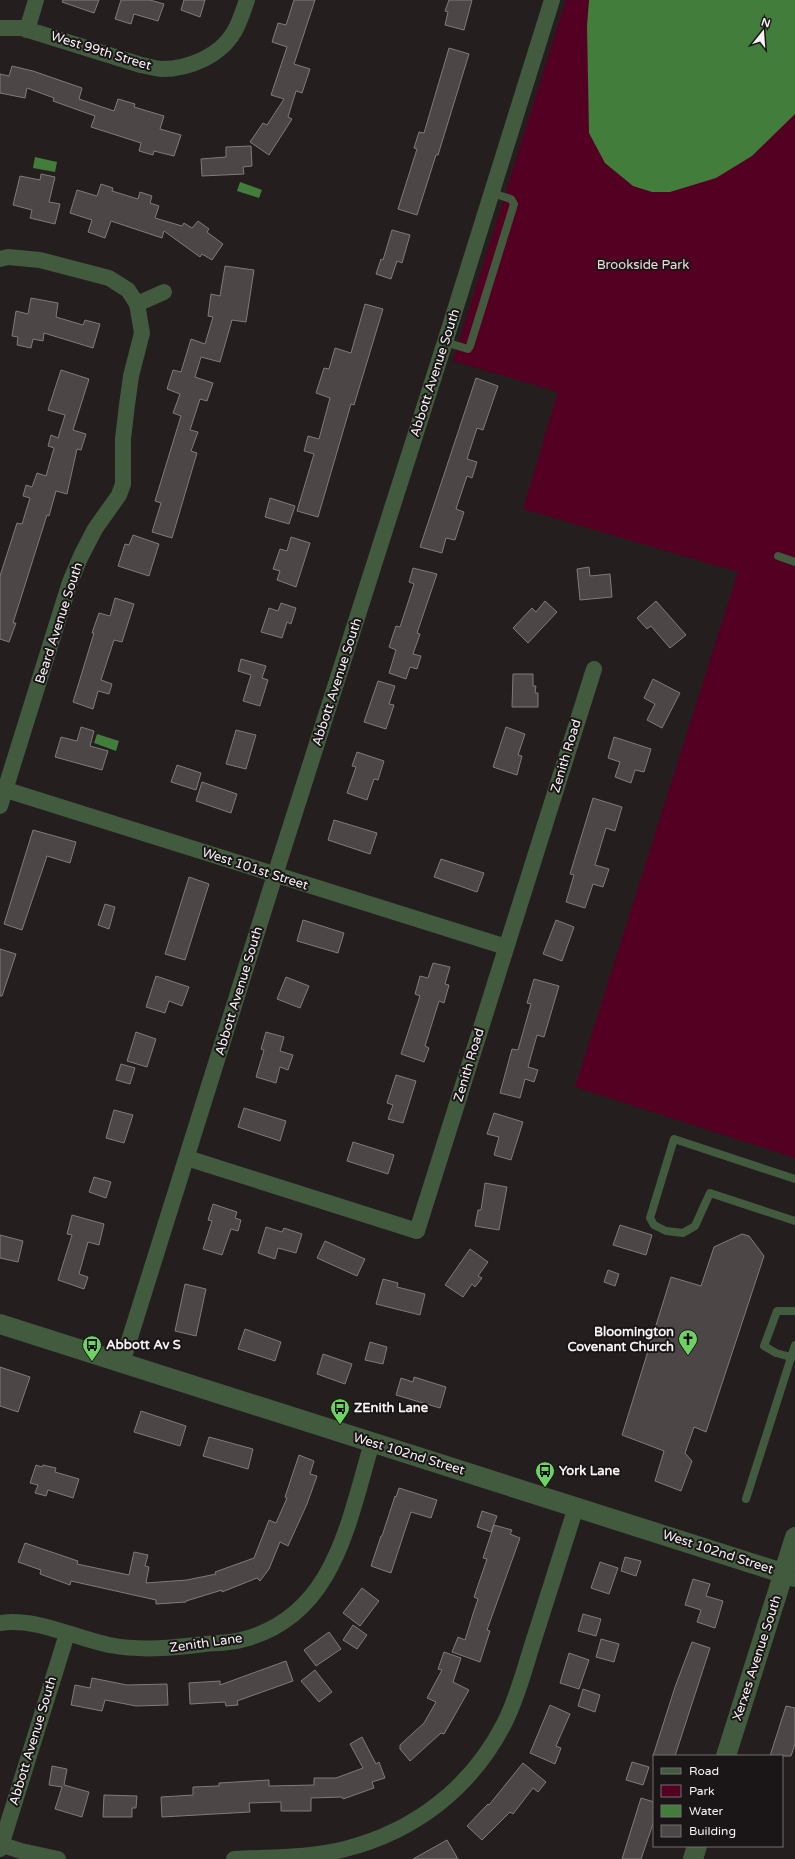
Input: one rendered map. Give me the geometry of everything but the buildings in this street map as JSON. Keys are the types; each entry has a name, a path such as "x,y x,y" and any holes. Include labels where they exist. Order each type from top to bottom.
{"street":[{"path":"27,30 36,0"},
{"name":"West 99th Street","path":"0,28 27,30 141,65 161,69 181,68 201,61 219,49 234,33 247,0"},
{"name":"Abbott Avenue South","path":"122,1363 275,875 446,342 552,0"},
{"path":"0,258 8,257 40,260 109,278 128,290 138,304 164,292"},
{"name":"Beard Avenue South","path":"0,806 3,788 70,582 95,529 119,495 122,484 123,439 131,376 142,333 138,304"},
{"name":"Zenith Road","path":"187,1158 417,1231 594,669"},
{"name":"West 101st Street","path":"3,788 506,947"},
{"name":"West 102nd Street","path":"0,1324 789,1575"},
{"name":"Zenith Lane","path":"0,1623 22,1622 110,1645 163,1649 241,1640 268,1630 293,1615 313,1596 331,1566 340,1546 372,1443"},
{"path":"234,1859 308,1854 344,1849 378,1839 410,1824 440,1804 466,1780 488,1752 505,1721 518,1688 576,1507"},
{"name":"Xerxes Avenue South","path":"726,1755 789,1575 795,1537"},
{"name":"Abbott Avenue South","path":"0,1846 67,1634"},
{"path":"0,1846 58,1859"},
{"path":"693,1859 697,1847"}],"lane":[{"path":"446,342 468,348 470,346 514,204 511,199 492,194"},
{"path":"778,556 795,562"},
{"path":"795,1179 674,1139 650,1218 654,1225 666,1231 683,1233 695,1226 710,1193 795,1220"},
{"path":"791,1357 776,1353 764,1346 777,1311 795,1311"},
{"path":"746,1498 795,1345"}],"green space":[{"name":"Brookside Park","path":"566,0 795,0 795,1158 575,1087 738,572 523,509 558,392 453,361"}],"water":[{"path":"589,0 795,0 795,114 752,156 716,178 670,192 652,192 633,186 605,163 589,133 587,26"},
{"path":"35,157 57,162 55,172 33,168"},
{"path":"240,182 262,190 259,198 237,191"},
{"path":"97,734 119,741 116,751 94,743"}],"place":[{"name":"Bloomington Covenant Church","path":"688,1356"},
{"name":"Abbott Av S","path":"92,1362"},
{"name":"ZEnith Lane","path":"340,1425"},
{"name":"York Lane","path":"545,1488"}]}
